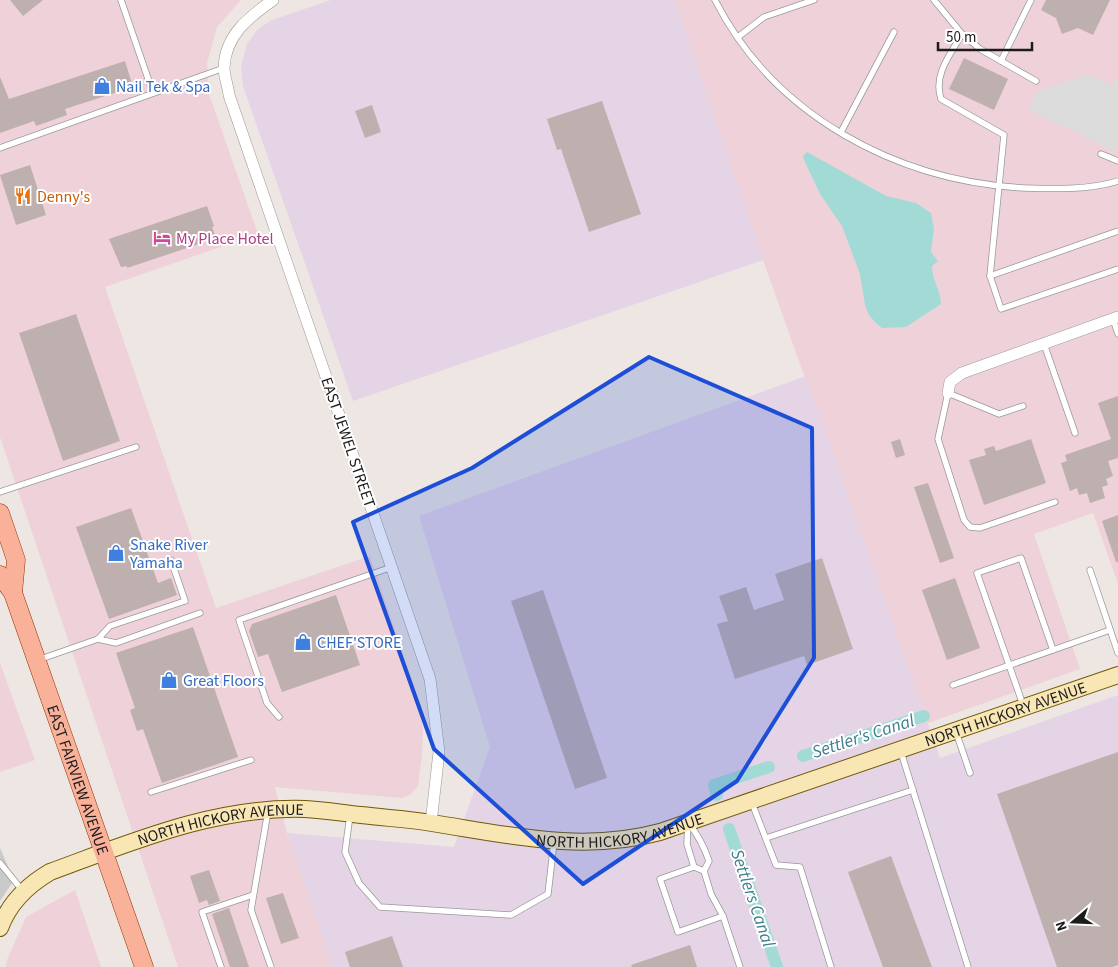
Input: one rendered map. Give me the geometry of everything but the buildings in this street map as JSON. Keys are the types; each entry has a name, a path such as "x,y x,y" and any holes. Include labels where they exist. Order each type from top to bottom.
{"main road":[{"name":"EAST FAIRVIEW AVENUE","path":"0,513 16,560 13,592"},
{"name":"EAST FAIRVIEW AVENUE","path":"0,575 13,592 38,660 144,967"}],"street":[{"path":"224,68 229,45 243,22 273,0"},
{"name":"EAST JEWEL STREET","path":"224,68 233,104 430,678 439,752 431,823"},
{"path":"948,393 950,382 962,373 1115,318"},
{"name":"NORTH HICKORY AVENUE","path":"0,928 8,911 24,891 50,872 201,820 253,810 307,809 431,823 485,833 579,843 630,840 752,801 1118,675"}],"lane":[{"path":"121,0 154,93"},
{"path":"715,0 738,37 774,79 805,108 863,147 905,165 960,181 1043,189 1078,187 1118,180"},
{"path":"738,37 764,17 814,0"},
{"path":"934,0 962,34 980,49 1036,81"},
{"path":"1001,61 1031,0"},
{"path":"841,132 894,32"},
{"path":"962,34 938,80 938,89 941,99 1004,135 990,276 1000,309 1118,269"},
{"path":"0,148 224,68"},
{"path":"1101,154 1118,161"},
{"path":"990,276 1118,231"},
{"path":"1115,318 1118,334"},
{"path":"1044,344 1075,433"},
{"path":"1023,406 999,414 948,393 938,439 964,520 970,526 980,528 1055,502"},
{"path":"0,492 136,447"},
{"path":"1024,707 977,573 1021,558 1053,650"},
{"path":"38,660 98,639 110,626 185,601 171,560"},
{"path":"279,718 267,703 239,620 392,567"},
{"path":"1090,570 1118,653"},
{"path":"98,639 116,643 200,614"},
{"path":"953,685 1110,630"},
{"path":"956,730 970,772"},
{"path":"901,750 968,967"},
{"path":"151,792 251,760"},
{"path":"766,838 913,790"},
{"path":"752,801 776,865 800,867 831,967"},
{"path":"268,810 251,910 271,967"},
{"path":"350,814 345,852 359,883 380,907 512,915 548,894 554,840"},
{"path":"688,822 687,844 694,867"},
{"path":"688,822 701,839 709,861 704,871 711,894 723,916 740,967"},
{"path":"0,863 13,881 24,891"},
{"path":"704,871 694,867 660,879 678,932 723,916"},
{"path":"221,967 202,912 254,895"}],"highlighted area":[{"path":"649,357 812,428 814,658 737,781 583,884 434,749 353,522 472,468"}],"shaded area":[{"path":"0,0 241,0 217,27 207,63 208,81 209,94 258,234 105,287 216,608 370,556 418,698 423,728 422,755 418,786 411,794 402,798 275,787 287,833 333,967 178,967 0,437"},
{"path":"331,0 675,0 763,260 353,401 243,86 241,66 247,44 258,29 272,20"},
{"path":"675,0 1118,0 1118,584 1093,513 1034,534 1080,669 928,723 763,260"},
{"path":"1118,73 1118,153 1028,109 1037,92 1088,74 1112,86"},
{"path":"806,376 940,758 1118,695 1118,967 333,967 287,833 454,847 490,747 419,516"},
{"path":"0,663 35,760 0,772"},
{"path":"0,848 14,880 0,901"},
{"path":"75,890 101,967 6,967 7,960 26,917"}],"water":[{"path":"807,152 886,196 916,203 931,213 934,229 931,252 938,261 932,266 932,271 941,304 906,327 882,328 875,322 869,315 865,305 860,274 842,226 820,194 804,160 803,156"}],"waterway":[{"name":"Settler's Canal","path":"803,756 924,716"},
{"name":"Settler's Canal","path":"717,795 714,785 769,767"},
{"name":"Settlers Canal","path":"729,829 777,967"}],"place":[{"name":"Nail Tek & Spa","path":"102,86"},
{"name":"Denny's","path":"23,196"},
{"name":"My Place Hotel","path":"162,238"},
{"name":"Snake River Yamaha","path":"116,553"},
{"name":"CHEF'STORE","path":"303,642"},
{"name":"Great Floors","path":"169,680"}]}
